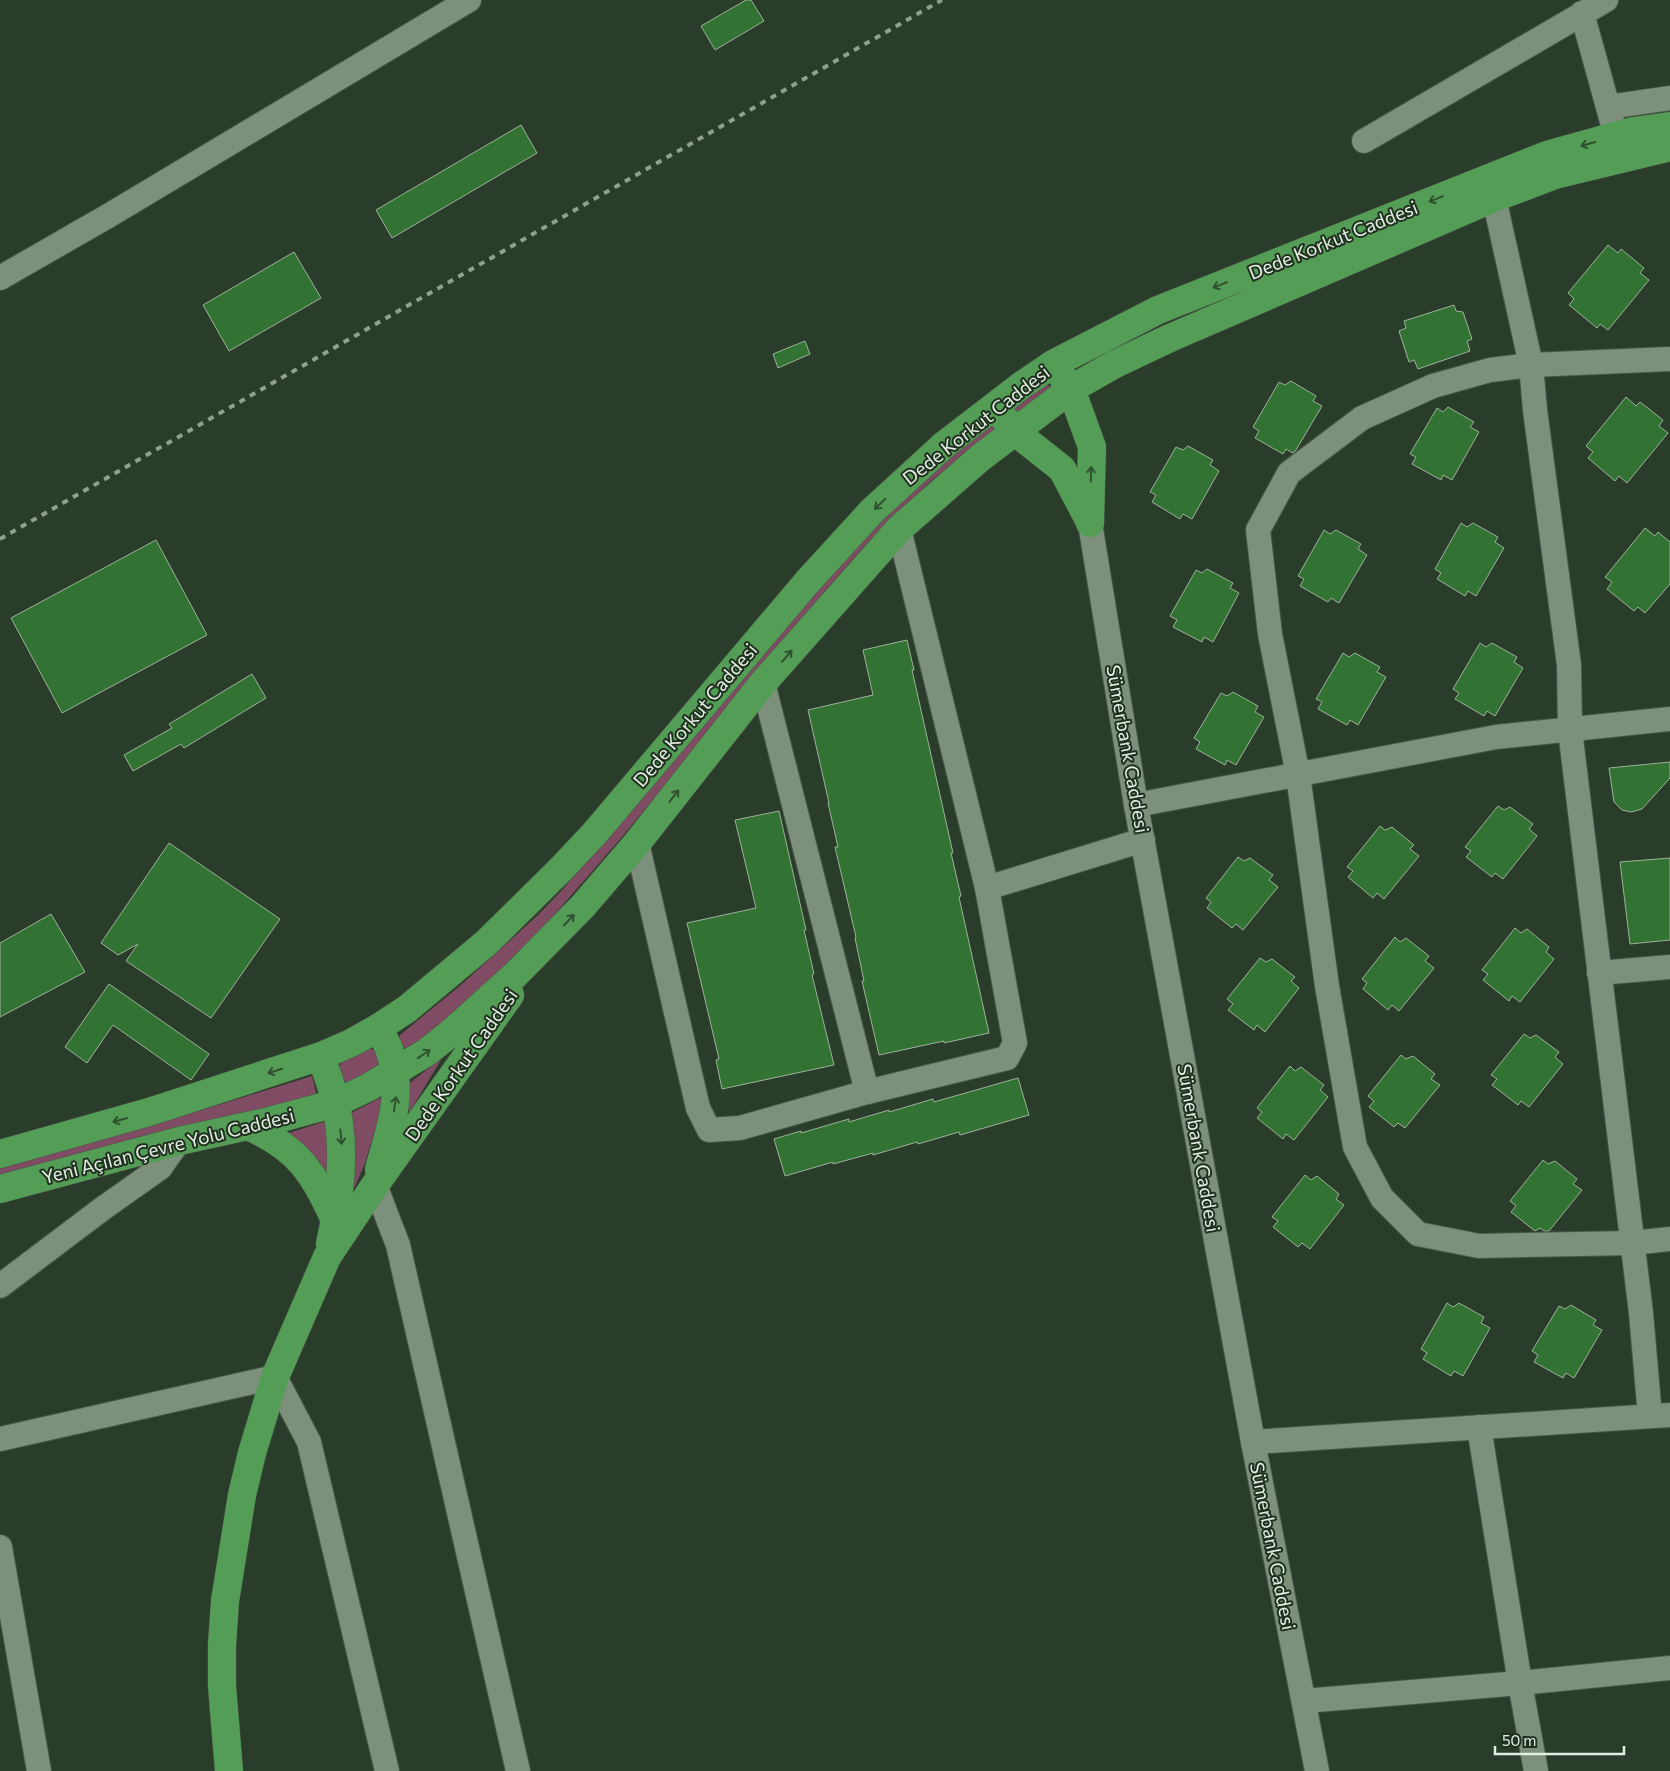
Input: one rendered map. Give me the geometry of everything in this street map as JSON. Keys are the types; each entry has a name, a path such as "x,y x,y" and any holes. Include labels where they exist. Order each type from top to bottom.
{"main road":[{"name":"Dede Korkut Caddesi","path":"327,1257 341,1180 342,1145 336,1103 321,1056 378,1028 407,1009 479,949 554,876 600,826 844,540 903,481 944,445 995,405 1054,364 1158,310 1547,155 1633,131 1670,126"},
{"name":"Dede Korkut Caddesi","path":"336,1103 396,1072 427,1052 514,976 546,944 637,844 763,683 899,529 942,490 1014,431 1072,389 1115,364 1170,338 1494,198 1555,175 1670,147"},
{"path":"1054,364 1072,389 1092,447 1090,523"},
{"path":"995,405 1014,431 1062,469 1090,523"},
{"name":"Dede Korkut Caddesi","path":"229,1771 222,1686 225,1601 242,1495 275,1377 327,1257 375,1185 546,944"},
{"name":"Dede Korkut Caddesi","path":"375,1185 396,1103 396,1072 390,1050 378,1028"},
{"name":"Yeni Açılan Çevre Yolu Caddesi","path":"0,1154 149,1112 321,1056"},
{"name":"Yeni Açılan Çevre Yolu Caddesi","path":"0,1188 179,1141 248,1126 336,1103"},
{"path":"248,1126 271,1136 299,1159 313,1177 335,1220"}],"street":[{"path":"0,278 116,211 469,0"},
{"path":"1364,141 1606,0"},
{"path":"1582,13 1616,136"},
{"path":"1608,107 1670,98"},
{"path":"1253,1442 1660,1415 1641,1313 1632,1243 1570,730 1569,665 1535,410 1531,365 1494,198"},
{"path":"1670,359 1531,365 1490,370 1433,386 1362,418 1289,473 1258,530 1270,634 1298,775 1327,986 1355,1147 1382,1198 1418,1234 1479,1246 1632,1243 1670,1239"},
{"name":"Sümerbank Caddesi","path":"1090,523 1136,805 1253,1442 1317,1771"},
{"path":"637,844 698,1108 709,1130 740,1128 867,1092 1007,1058 1016,1043 987,888 899,529"},
{"path":"763,683 867,1092"},
{"path":"1136,805 1496,737 1670,719"},
{"path":"987,888 1143,840"},
{"path":"1599,973 1670,967"},
{"path":"0,1286 160,1168 179,1141"},
{"path":"375,1185 398,1245 518,1771"},
{"path":"0,1439 275,1377 309,1442 387,1771"},
{"path":"1479,1428 1536,1771"},
{"path":"0,1547 39,1771"},
{"path":"1304,1701 1670,1668"}],"shaded area":[{"path":"1046,385 1052,389 1023,414 1016,413 1015,408 1017,406"},
{"path":"992,422 998,429 932,480 870,540 824,592 622,837 548,922 476,997 408,1051 401,1042 400,1035 462,984 538,915 564,888 815,587 891,506"},
{"path":"370,1048 375,1051 382,1065 351,1083 345,1081 340,1073 341,1063 349,1056"},
{"path":"442,1058 409,1113 407,1085"},
{"path":"312,1076 317,1097 196,1123 0,1176 0,1164 202,1110"},
{"path":"386,1095 365,1163 342,1217 349,1114"},
{"path":"323,1122 328,1126 330,1175 323,1176 286,1134"}],"building":[{"path":"746,0 751,0 764,21 715,50 701,26"},
{"path":"521,125 537,153 392,238 376,210"},
{"path":"1608,245 1618,253 1621,249 1644,268 1640,273 1649,280 1608,330 1600,324 1597,328 1569,305 1574,299 1568,293"},
{"path":"294,252 321,298 229,351 203,305"},
{"path":"1454,305 1456,311 1463,312 1472,339 1467,341 1470,351 1418,369 1414,360 1409,362 1399,331 1406,328 1404,321"},
{"path":"805,341 810,354 778,368 773,354"},
{"path":"1291,381 1316,396 1313,401 1322,406 1296,450 1293,453 1286,449 1283,454 1255,438 1259,431 1253,427 1279,382 1285,385"},
{"path":"1626,397 1636,406 1640,402 1663,420 1659,426 1668,433 1627,483 1619,476 1615,481 1588,458 1593,452 1586,446"},
{"path":"1448,407 1474,422 1470,427 1479,432 1452,480 1443,475 1441,480 1412,464 1416,457 1410,454 1437,408 1443,412"},
{"path":"1188,446 1213,460 1210,465 1219,471 1192,519 1183,514 1180,519 1152,502 1156,495 1150,492 1176,447 1183,450"},
{"path":"1461,523 1467,527 1473,523 1498,537 1495,542 1504,548 1476,596 1468,591 1465,596 1437,579 1441,573 1435,569"},
{"path":"1645,528 1655,536 1658,532 1670,542 1670,584 1645,613 1638,607 1634,611 1607,589 1612,582 1605,577"},
{"path":"1324,530 1330,534 1336,530 1361,544 1358,549 1367,555 1339,603 1331,598 1328,602 1300,586 1304,579 1298,576"},
{"path":"156,540 207,635 62,713 11,618"},
{"path":"1207,569 1233,583 1230,588 1239,593 1213,642 1204,637 1202,642 1173,627 1177,620 1170,616 1196,570 1202,573"},
{"path":"907,640 953,853 951,853 961,896 959,897 989,1033 879,1055 862,981 864,981 856,937 835,847 838,847 829,803 808,710 873,695 863,650"},
{"path":"1480,643 1486,647 1492,643 1517,657 1514,662 1523,668 1495,716 1487,711 1484,716 1455,699 1459,693 1453,689"},
{"path":"1343,653 1349,657 1355,653 1380,667 1377,672 1386,677 1358,725 1350,720 1347,725 1318,709 1322,702 1316,699"},
{"path":"252,674 266,698 184,748 181,744 133,771 124,755 172,728 169,724"},
{"path":"1233,692 1258,706 1255,712 1264,717 1236,765 1227,760 1225,765 1196,749 1200,742 1194,738 1221,693 1227,696"},
{"path":"1670,762 1670,778 1642,809 1631,812 1622,810 1614,802 1609,768"},
{"path":"1498,806 1504,810 1510,807 1533,824 1529,829 1537,836 1503,879 1495,873 1492,877 1466,857 1471,851 1465,847"},
{"path":"779,811 806,930 804,930 814,974 812,975 834,1065 722,1089 716,1060 719,1059 687,923 756,908 735,820"},
{"path":"1380,826 1385,830 1392,827 1414,845 1410,849 1419,856 1384,899 1377,893 1373,898 1348,877 1353,871 1347,867"},
{"path":"169,843 280,919 211,1018 126,961 138,944 118,955 101,943"},
{"path":"1238,857 1244,861 1250,858 1273,875 1269,880 1278,887 1243,930 1236,924 1232,928 1207,908 1211,902 1206,898"},
{"path":"1670,858 1670,940 1630,944 1620,862"},
{"path":"51,914 85,972 0,1017 0,943"},
{"path":"1515,928 1521,933 1527,929 1549,947 1546,952 1554,959 1520,1002 1512,996 1509,1001 1483,980 1488,974 1482,970"},
{"path":"1395,937 1400,942 1406,938 1429,956 1425,961 1434,968 1399,1011 1392,1005 1388,1010 1363,989 1367,983 1362,979"},
{"path":"1260,958 1266,962 1272,959 1295,977 1291,981 1299,988 1265,1032 1257,1025 1254,1030 1228,1010 1233,1004 1227,999"},
{"path":"109,984 209,1054 191,1080 113,1025 87,1063 65,1047"},
{"path":"1524,1034 1530,1038 1536,1035 1559,1052 1555,1057 1563,1064 1529,1107 1521,1101 1518,1105 1492,1085 1497,1079 1491,1075"},
{"path":"1401,1055 1406,1059 1413,1056 1435,1074 1431,1079 1440,1085 1405,1128 1398,1123 1394,1127 1369,1107 1374,1101 1368,1096"},
{"path":"1290,1066 1295,1071 1301,1067 1324,1085 1320,1090 1328,1097 1294,1140 1286,1134 1283,1139 1257,1118 1262,1112 1257,1108"},
{"path":"1018,1078 1029,1115 960,1135 959,1132 873,1155 873,1153 833,1164 833,1162 785,1176 774,1139 849,1119 849,1122 889,1110 889,1112 933,1099 934,1102"},
{"path":"1543,1160 1548,1164 1555,1161 1577,1179 1573,1184 1582,1190 1549,1231 1544,1231 1540,1228 1535,1231 1511,1212 1516,1206 1510,1201"},
{"path":"1305,1175 1311,1180 1317,1176 1339,1194 1336,1199 1344,1205 1310,1249 1302,1243 1298,1247 1273,1227 1278,1221 1272,1217"},
{"path":"1447,1303 1453,1307 1459,1303 1484,1317 1481,1323 1490,1328 1463,1376 1454,1371 1451,1376 1423,1359 1427,1353 1421,1349"},
{"path":"1571,1305 1596,1320 1593,1325 1602,1330 1574,1378 1566,1373 1563,1378 1534,1362 1538,1355 1532,1351 1559,1306 1565,1309"}],"railway":[{"path":"0,539 942,0"}]}
